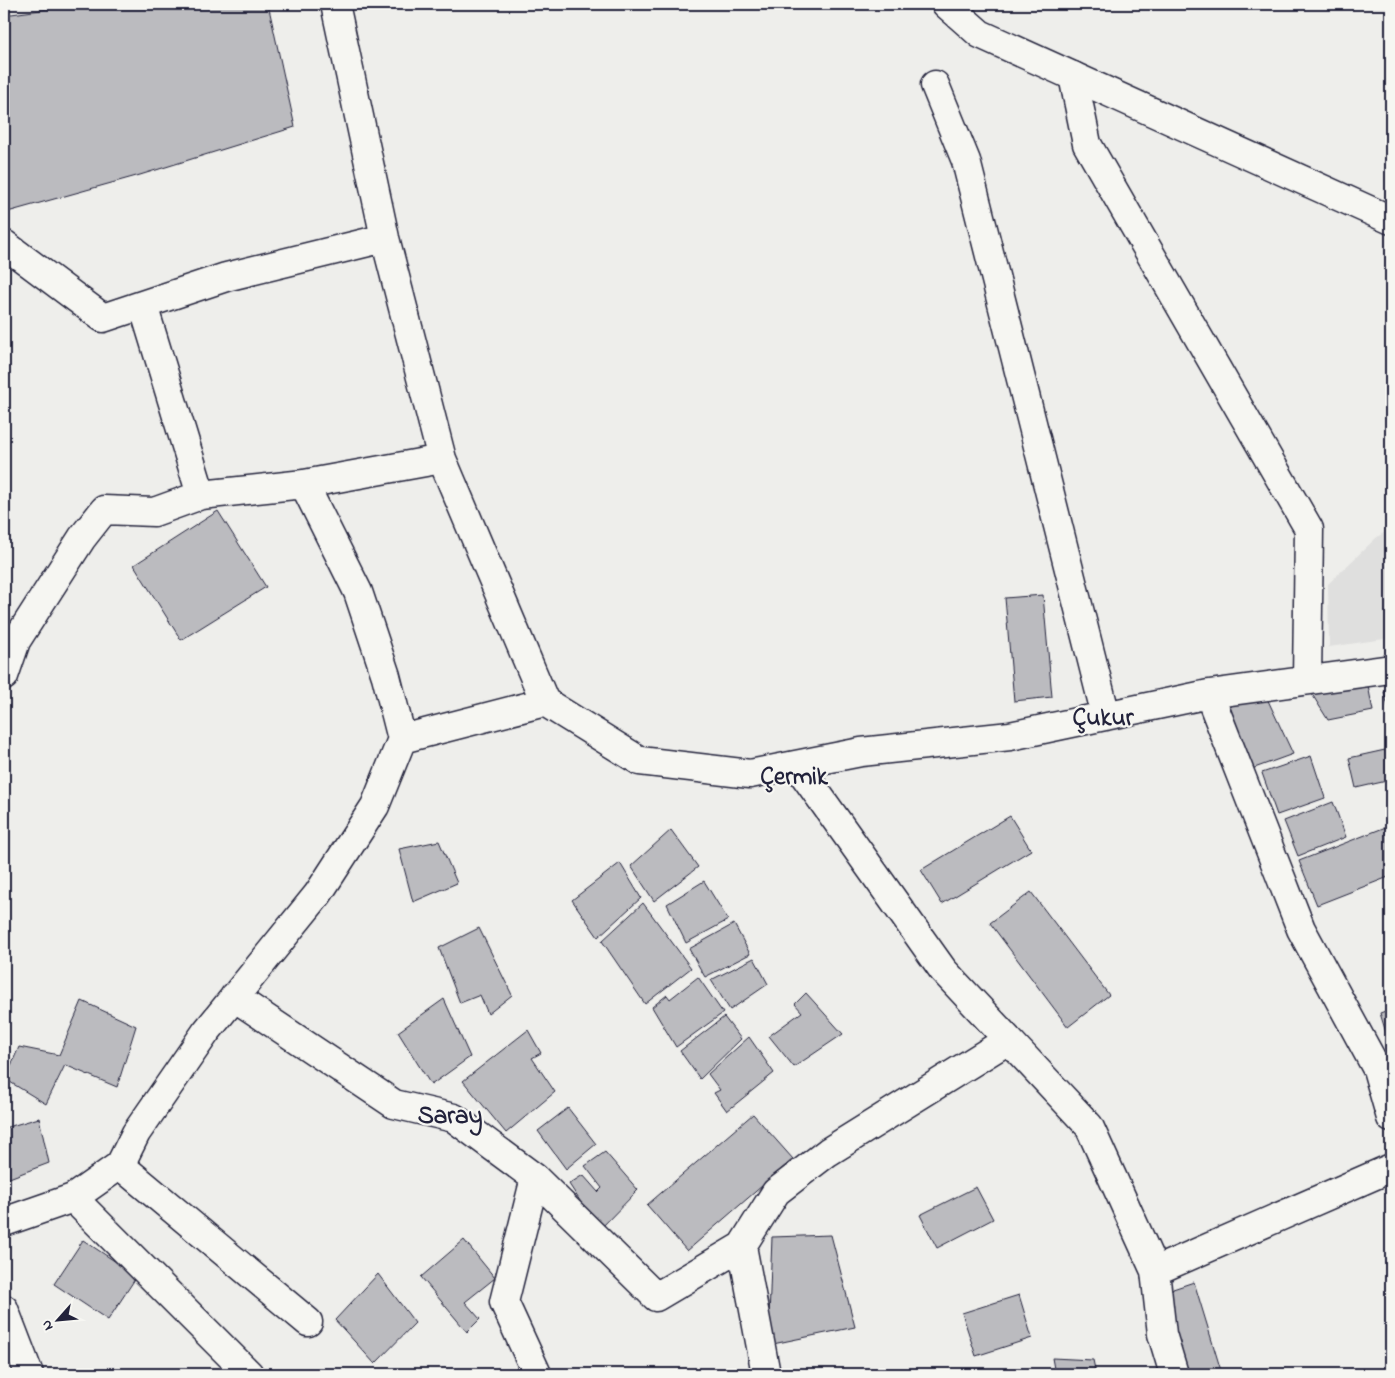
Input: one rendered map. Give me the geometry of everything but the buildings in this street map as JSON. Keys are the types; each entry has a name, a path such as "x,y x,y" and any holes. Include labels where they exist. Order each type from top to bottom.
{"street":[{"path":"335,4 385,238 442,458 545,702 640,761 750,774 861,752 1010,736 1209,694 1391,669"},
{"path":"946,4 980,34 1391,220"},
{"path":"1073,76 1088,144 1309,529 1307,680"},
{"path":"935,85 966,161 1106,716"},
{"path":"4,244 103,318 226,277 385,238"},
{"path":"143,305 201,495"},
{"path":"4,676 16,641 82,538 104,510 154,512 201,495 304,484 442,458"},
{"path":"4,1222 73,1198 120,1166 136,1133 206,1032 318,894 375,806 402,739 386,676 358,592 304,484"},
{"path":"1209,694 1301,928 1377,1069 1391,1118"},
{"path":"402,739 545,702"},
{"path":"797,765 943,970 1089,1126 1155,1271 1162,1334 1174,1374"},
{"path":"234,997 394,1104 454,1118 535,1178 656,1297 742,1246 776,1192 828,1152 1008,1040"},
{"path":"120,1166 308,1322"},
{"path":"1155,1271 1391,1168"},
{"path":"535,1178 504,1302 537,1374"},
{"path":"73,1198 249,1374"},
{"path":"742,1246 766,1374"},
{"path":"4,1309 29,1374"}],"shaded area":[{"path":"1391,528 1391,638 1329,647 1328,584 1376,538"}],"district":[{"name":"Çukur","path":"1103,719"},
{"name":"Çermik","path":"794,778"},
{"name":"Saray","path":"450,1117"}]}
